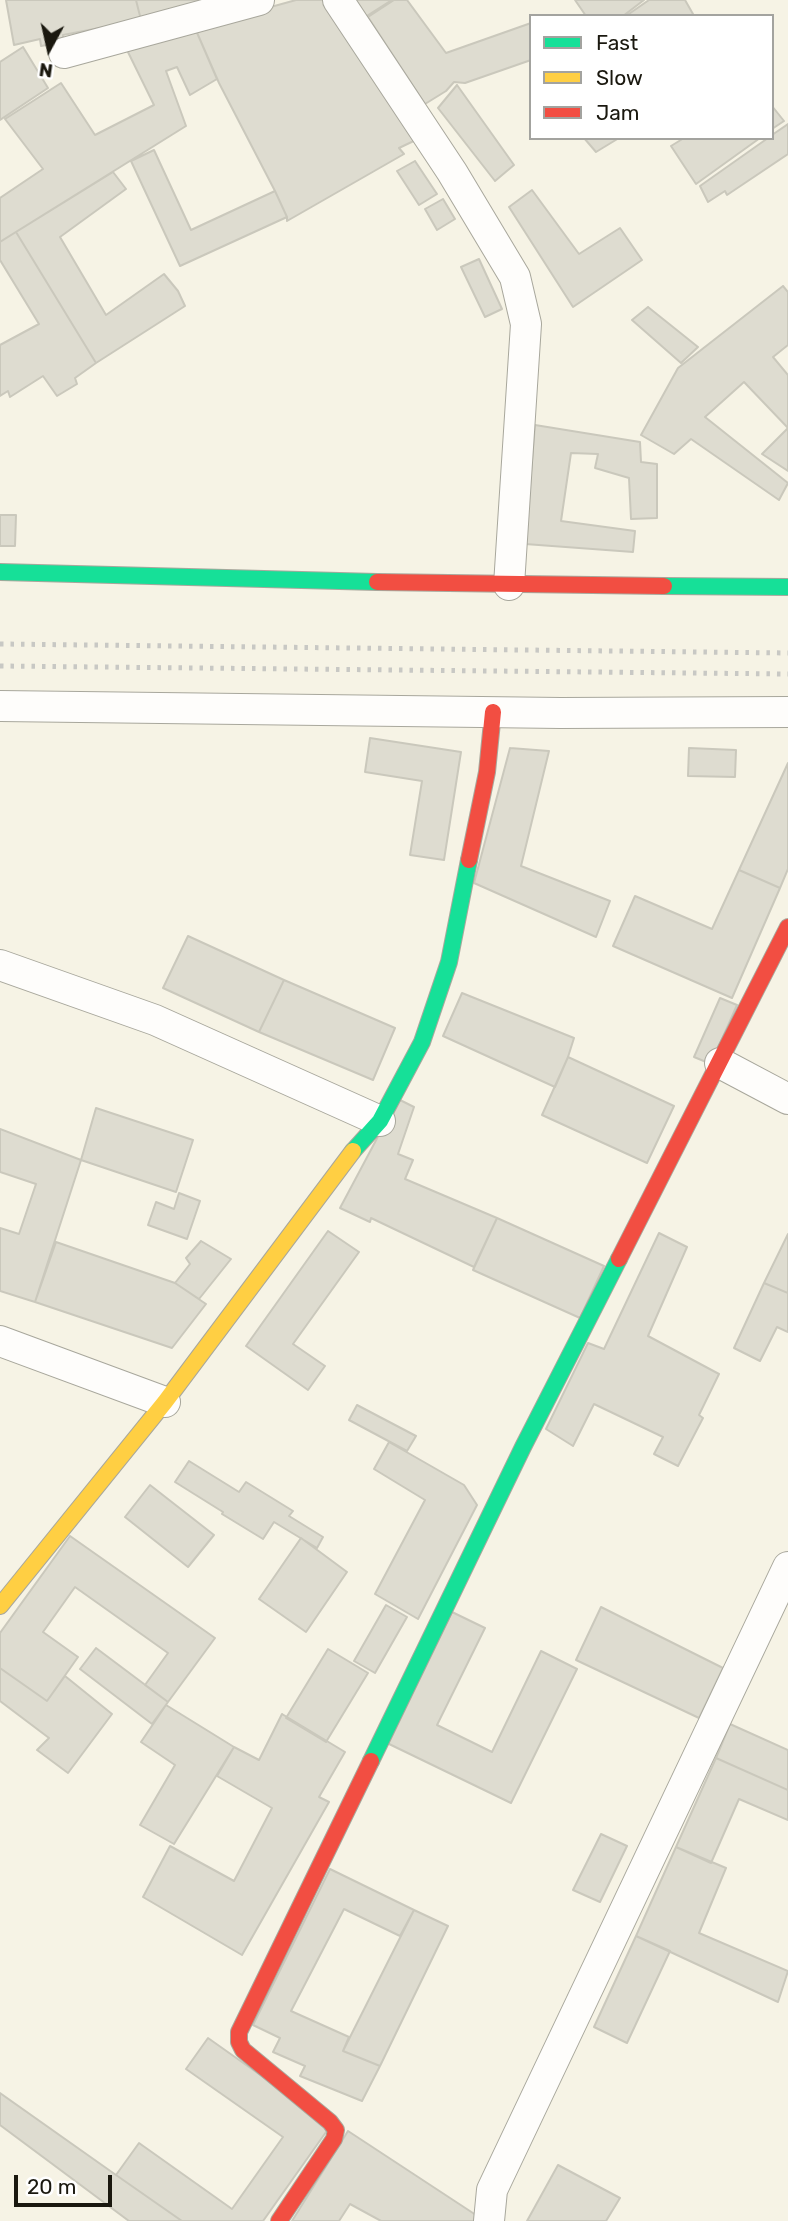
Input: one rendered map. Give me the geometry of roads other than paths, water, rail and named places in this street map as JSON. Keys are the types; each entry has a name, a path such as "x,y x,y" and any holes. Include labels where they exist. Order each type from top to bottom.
{"street":[{"path":"64,53 258,0"},
{"path":"338,0 452,172 514,277 526,324 509,585"},
{"path":"0,572 509,585 788,587"},
{"path":"0,705 493,712 788,712"},
{"path":"0,1606 165,1402 343,1162 380,1121 422,1042 449,962 487,772 493,712"},
{"path":"279,2221 334,2139 336,2130 330,2122 243,2050 239,2042 239,2032 523,1447 788,927"},
{"path":"0,965 155,1020 380,1121"},
{"path":"720,1063 788,1099"},
{"path":"0,1342 165,1402"},
{"path":"489,2221 492,2190 788,1567"}],"railway":[{"path":"0,644 788,653"},
{"path":"0,666 788,674"}]}
